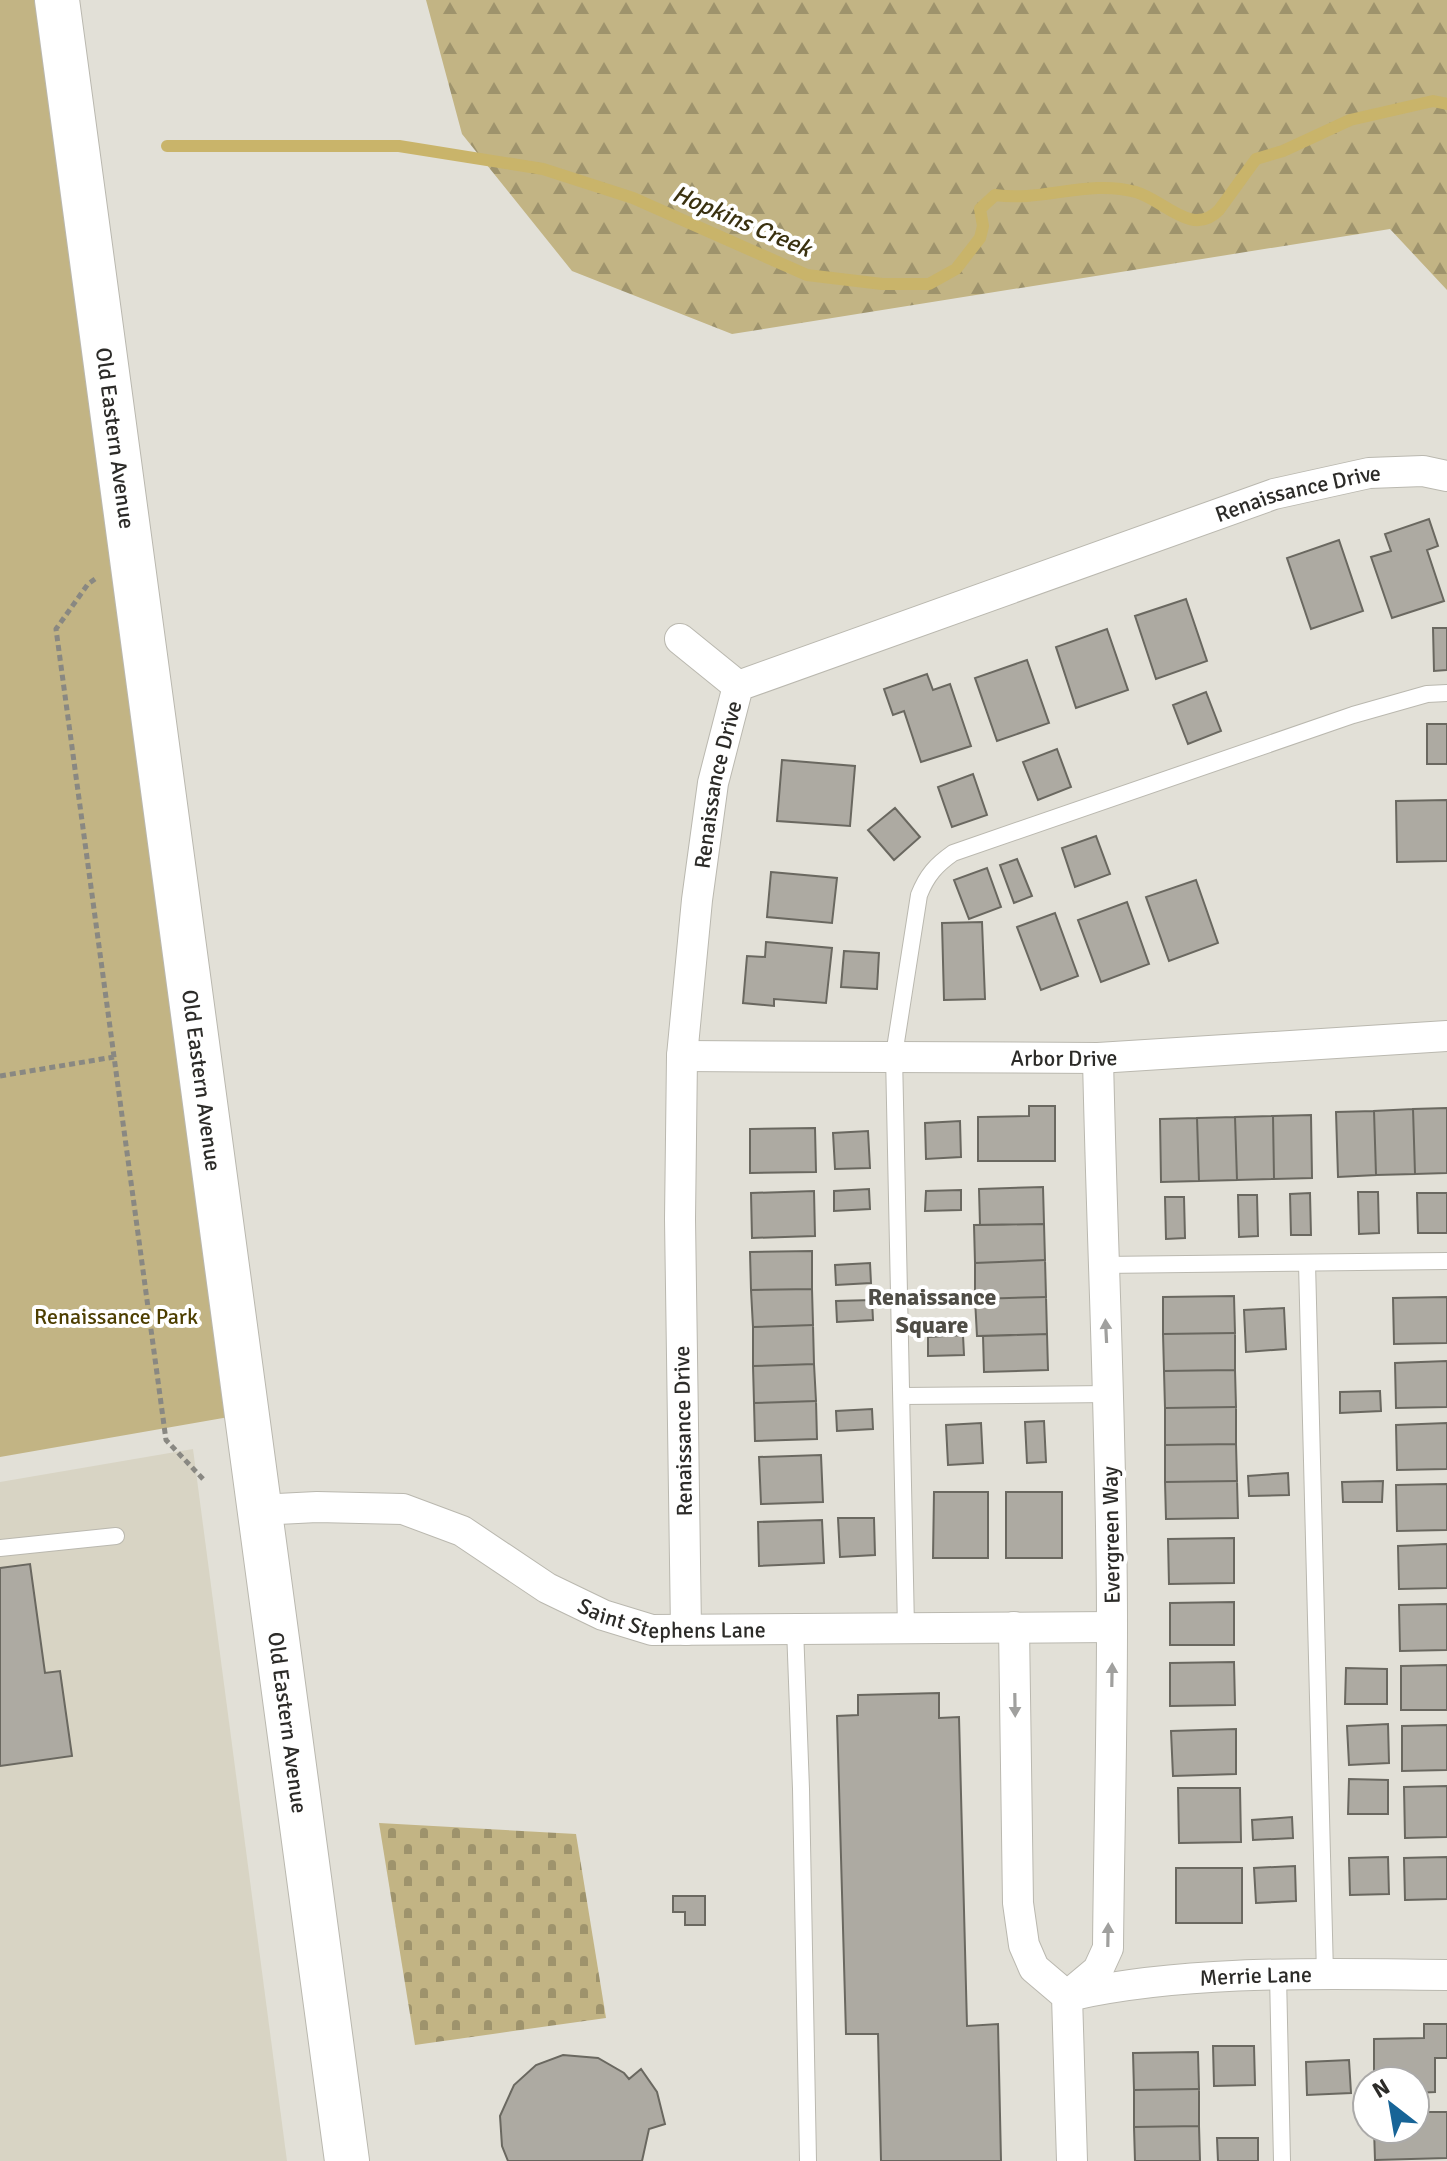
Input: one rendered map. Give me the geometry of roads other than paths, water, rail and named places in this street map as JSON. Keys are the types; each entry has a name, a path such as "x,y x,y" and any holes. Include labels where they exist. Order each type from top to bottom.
{"street":[{"name":"Old Eastern Avenue","path":"57,0 347,2161"},
{"name":"Renaissance Drive","path":"686,1630 680,1219 682,1056 697,900 713,783 738,686 1274,494 1369,473 1423,471 1447,476"},
{"path":"680,639 738,686"},
{"name":"Arbor Drive","path":"682,1056 1098,1058 1447,1036"},
{"name":"Evergreen Way","path":"1067,1996 1098,1970 1108,1948 1112,1627 1109,1394 1102,1265 1098,1058"},
{"name":"Saint Stephens Lane","path":"258,1510 317,1507 403,1509 462,1531 547,1588 603,1615 652,1630 1112,1627"},
{"path":"1014,1627 1018,1903 1024,1945 1034,1968 1067,1996 1072,2161"},
{"name":"Merrie Lane","path":"1067,1996 1121,1984 1278,1975 1447,1975"}],"lane":[{"path":"906,1628 894,1055 919,895 926,876 946,858 968,848 1353,715 1427,694 1447,693"},
{"path":"1102,1265 1447,1261"},
{"path":"1307,1263 1325,1974"},
{"path":"902,1396 1109,1394"},
{"path":"0,1548 116,1536"},
{"path":"795,1628 808,2161"},
{"path":"1278,1975 1282,2161"}],"waterway":[{"name":"Hopkins Creek","path":"167,146 399,146 543,169 633,198 807,275 882,284 929,284 956,269 980,238 983,226 980,209 995,195 1030,196 1083,189 1118,189 1146,196 1188,219 1209,218 1219,210 1256,159 1283,151 1350,120 1433,101 1447,104"}],"district":[{"name":"Renaissance Square","path":"932,1311"}],"park label":[{"name":"Renaissance Park","path":"116,1316"}]}
